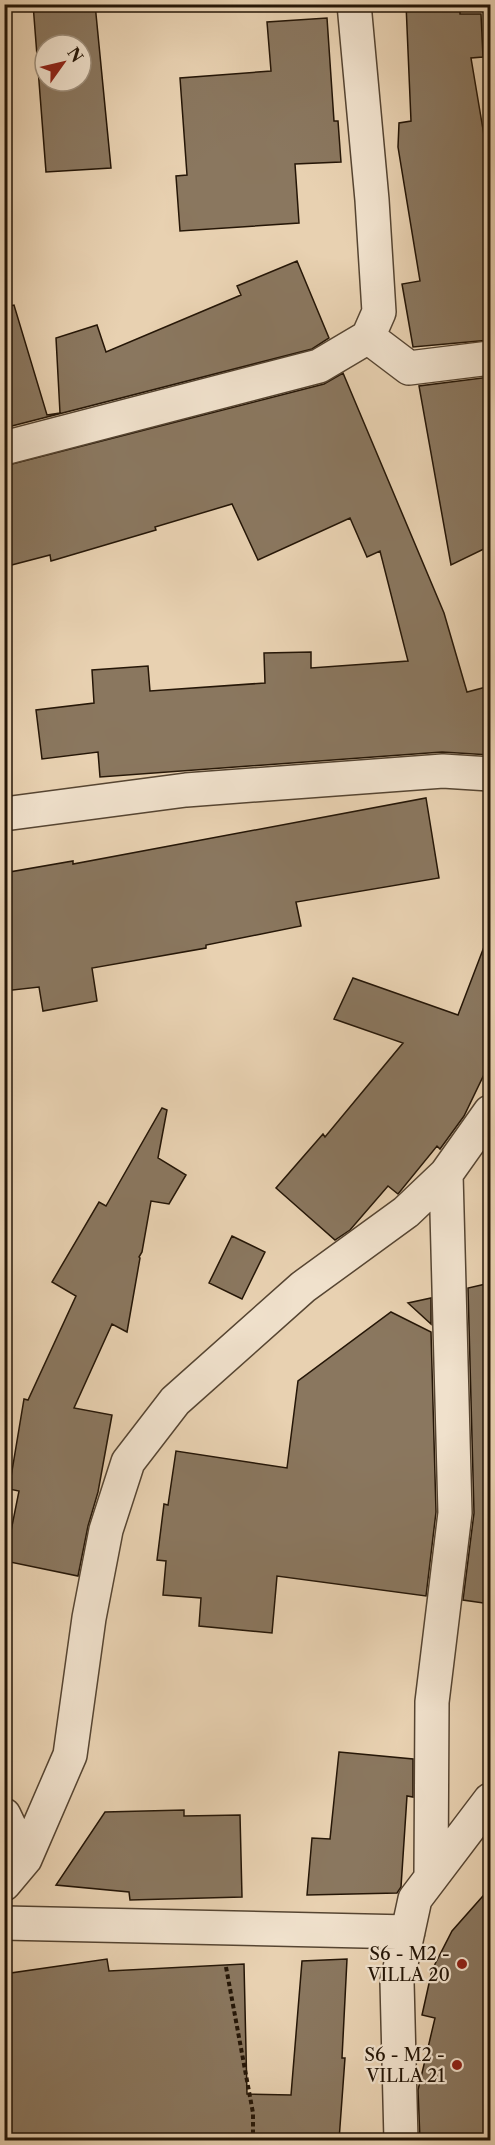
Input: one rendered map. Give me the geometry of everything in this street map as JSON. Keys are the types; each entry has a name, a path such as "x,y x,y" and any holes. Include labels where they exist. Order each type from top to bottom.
{"street":[{"path":"4,448 319,366 368,337 379,312 372,200 354,4"},
{"path":"368,337 410,368 490,358"},
{"path":"4,814 186,790 443,771 490,774"},
{"path":"15,1872 70,1755 90,1618 106,1530 128,1462 175,1401 303,1287 406,1212 446,1174 490,1112"},
{"path":"431,1878 432,1702 455,1513 446,1174"},
{"path":"401,2140 398,1982 415,1899 490,1800"},
{"path":"4,1815 15,1872"},
{"path":"4,1923 408,1932"}],"path":[{"path":"219,1928 253,2113 253,2140"}],"building":[{"path":"33,4 95,4 111,168 46,172 40,93 93,93 93,33 35,33"},
{"path":"406,4 460,4 460,14 481,14 483,57 471,58 490,171 490,340 413,347 402,284 420,281 398,147 399,123 411,121"},
{"path":"327,18 334,121 338,121 341,162 295,164 299,223 180,231 176,176 187,175 180,78 271,71 267,22"},
{"path":"297,261 329,338 312,349 4,428 4,307 14,305 47,415 60,413 56,338 97,325 106,352 241,295 237,286"},
{"path":"343,373 444,613 467,692 490,686 490,755 442,752 100,777 98,752 42,759 36,710 94,703 92,670 148,666 150,691 265,683 264,653 311,652 311,668 408,661 380,551 367,557 350,518 258,560 232,504 155,527 156,530 51,561 50,555 4,567 4,466 324,384"},
{"path":"490,377 490,546 451,565 419,386"},
{"path":"426,798 439,878 296,902 301,926 206,945 206,948 92,968 97,1001 43,1011 39,987 4,991 4,873 73,861 73,864"},
{"path":"487,939 490,939 490,1062 464,1116 440,1149 437,1146 398,1194 388,1186 350,1230 335,1240 276,1188 323,1134 325,1137 403,1043 334,1019 353,978 458,1015"},
{"path":"162,1108 167,1110 158,1158 186,1175 169,1204 151,1201 127,1332 112,1324 74,1408 112,1415 98,1492 88,1526 78,1576 5,1561 19,1491 9,1489 24,1399 28,1400 76,1296 52,1282 99,1202 106,1206"},
{"path":"232,1236 265,1252 242,1299 209,1283"},
{"path":"490,1283 490,1604 463,1600 474,1513 468,1288"},
{"path":"431,1298 431,1324 408,1303"},
{"path":"391,1312 431,1332 436,1512 426,1596 277,1576 272,1633 199,1626 201,1598 163,1595 166,1561 157,1560 164,1504 168,1505 176,1451 287,1468 298,1381"},
{"path":"339,1752 413,1759 413,1797 407,1796 401,1887 397,1893 307,1895 312,1838 330,1839"},
{"path":"184,1810 184,1816 240,1815 242,1897 130,1900 129,1892 56,1885 105,1812"},
{"path":"490,1888 490,2140 420,2140 418,2090 435,2018 422,2015 432,1970 452,1931"},
{"path":"107,1959 109,1971 244,1964 247,2094 291,2095 302,1961 347,1959 342,2058 345,2058 339,2140 4,2140 4,1974"}],"place":[{"name":"S6 - M2 - VILLA 20","path":"462,1964"},
{"name":"S6 - M2 - VILLA 21","path":"457,2065"}]}
